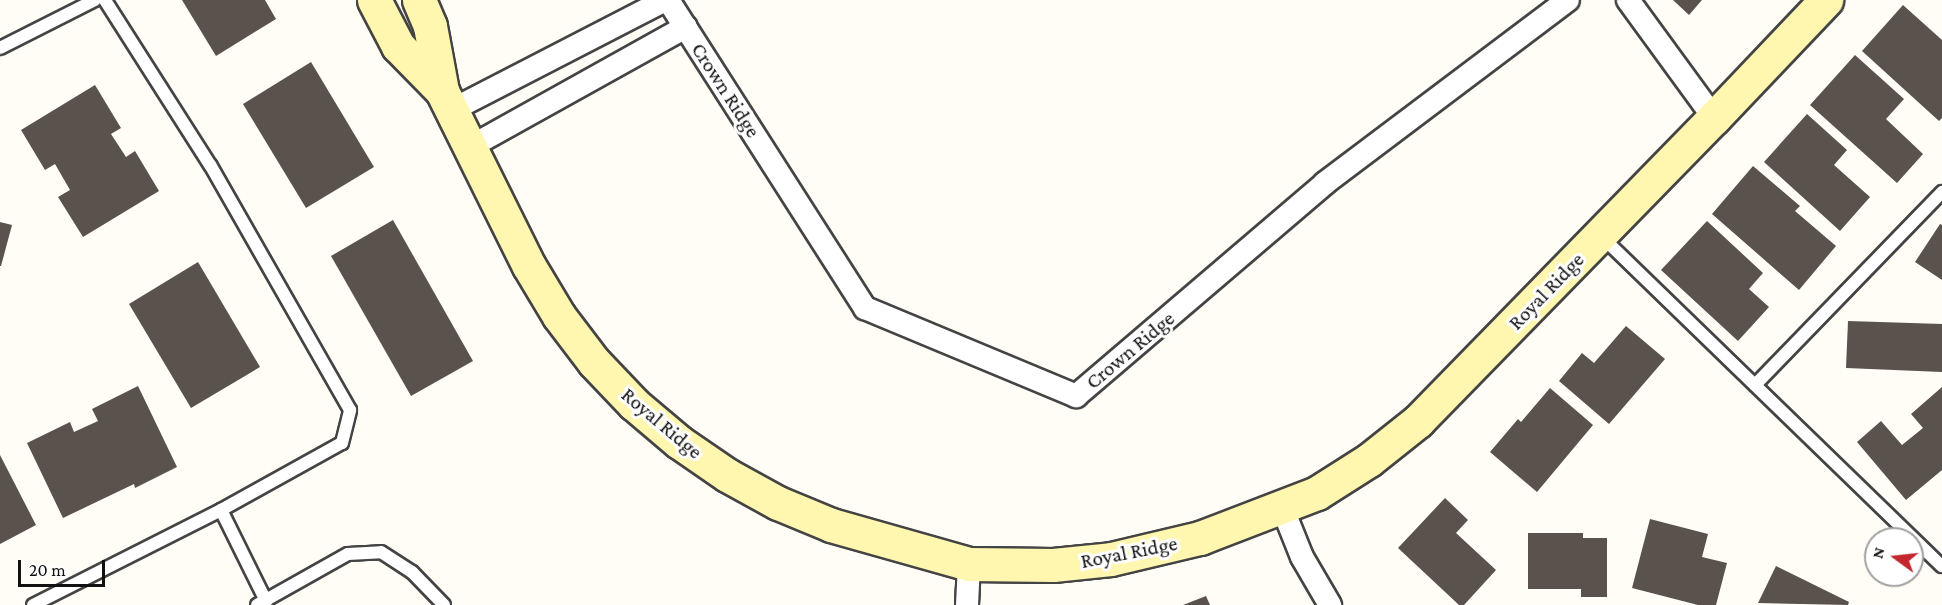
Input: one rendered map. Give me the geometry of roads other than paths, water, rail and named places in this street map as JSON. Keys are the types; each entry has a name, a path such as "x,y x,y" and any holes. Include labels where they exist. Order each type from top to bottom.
{"street":[{"name":"Royal Ridge","path":"374,0 398,46 447,100"},
{"name":"Royal Ridge","path":"419,0 430,26 447,100 529,266 559,316 594,362 634,404 679,442 727,475 789,507 873,538 931,551 969,564 1053,565 1112,559 1200,538 1317,493 1370,460 1418,421 1826,0"},
{"name":"Crown Ridge","path":"447,100 666,0 686,27 864,308 1076,396 1325,183 1568,0"},
{"path":"1628,0 1714,118"},
{"name":"Crown Ridge","path":"470,147 686,27"},
{"path":"1282,507 1302,557 1330,605"},
{"path":"967,605 969,564"}],"lane":[{"path":"0,48 95,0"},
{"path":"33,605 221,510 342,443 350,410 210,165 105,0"},
{"path":"1755,385 1942,192"},
{"path":"1600,235 1942,566"},
{"path":"221,510 262,603 348,554 381,552 412,572 444,605"}]}
